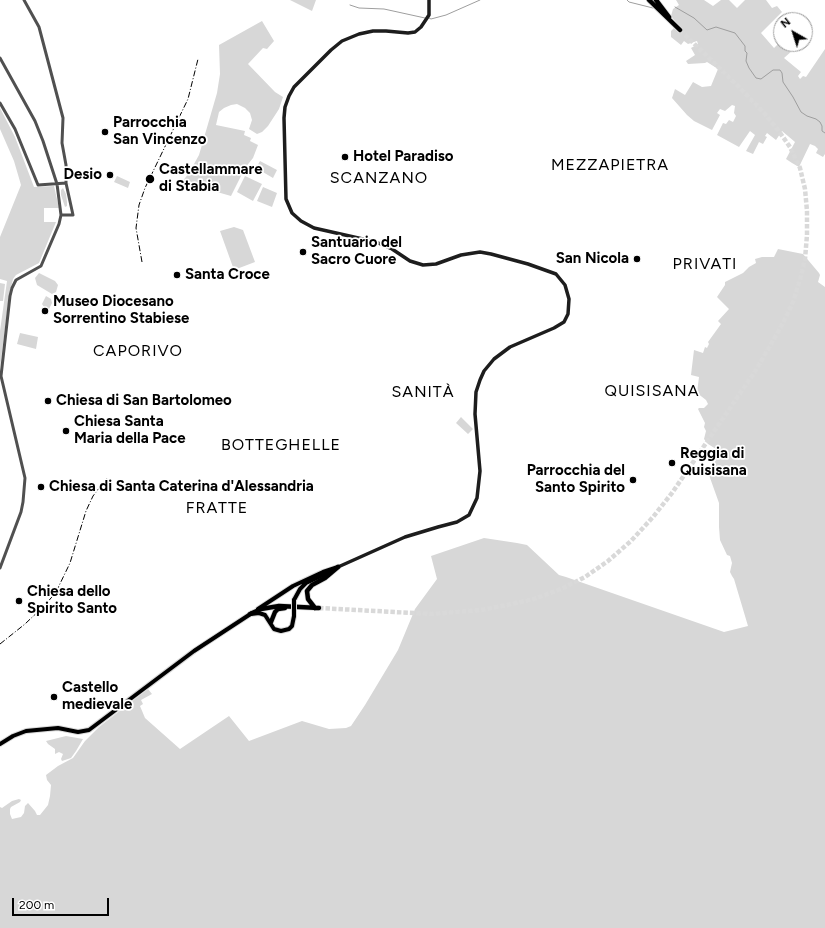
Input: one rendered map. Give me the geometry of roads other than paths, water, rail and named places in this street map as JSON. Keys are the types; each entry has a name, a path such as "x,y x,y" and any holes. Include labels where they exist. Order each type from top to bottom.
{"highway":[{"path":"649,0 680,30"},
{"path":"656,0 673,23"},
{"path":"250,614 267,608 279,606 317,608 308,599 307,591 312,585 326,578 338,566"},
{"path":"271,622 272,616 278,610 292,606"}],"main road":[{"path":"0,744 13,736 26,731 58,728 78,732 89,730 194,650 297,583 405,537 457,522 469,515 477,498 480,471 475,414 476,392 480,380 484,371 494,359 510,347 554,328 564,322 568,314 569,299 565,285 556,274 530,265 480,252 462,255 436,264 423,265 410,261 392,249 376,242 314,228 301,221 292,213 286,199 285,106 289,96 298,83 342,41 359,34 373,31 415,32 424,23 428,15 429,0"},
{"path":"250,614 265,615 274,628 278,630 286,630 292,626 294,616 294,600 300,589 306,583 338,566"}],"street":[{"path":"24,0 39,27 63,118 62,143 66,165 66,183 73,215 61,215"},
{"path":"0,58 35,121 57,184 61,215 59,224 41,266 16,280 10,296 1,376 25,478 23,502 0,568"},
{"path":"0,103 15,129 38,185 66,183"}],"waterway":[{"path":"429,18 431,19 446,15 480,0"},
{"path":"627,0 629,2 653,8"},
{"path":"350,5 359,8 384,9 425,18"},
{"path":"675,7 694,18 707,30 716,27 735,33 745,46 745,51 747,53 746,61 756,78 761,79 773,70 780,70 782,73 783,82 801,112 820,122 822,131 825,133"}],"tunnel":[{"path":"319,608 432,614 481,610 534,599 561,589 585,577 608,561 631,541 653,517 672,493 756,370 782,325 793,302 800,280 805,259 807,235 805,189 800,168 790,147 778,130 739,87 680,30"}],"railway":[{"path":"142,262 136,228 139,205 145,188 188,99 198,59"},
{"path":"0,644 25,624 56,592 70,563 86,511 93,496 107,478"}],"place":[{"name":"Parrocchia San Vincenzo","path":"105,132"},
{"name":"Hotel Paradiso","path":"345,157"},
{"name":"Desio","path":"110,175"},
{"name":"Castellammare di Stabia","path":"150,179"},
{"name":"Santuario del Sacro Cuore","path":"303,252"},
{"name":"San Nicola","path":"637,259"},
{"name":"Santa Croce","path":"177,275"},
{"name":"Museo Diocesano Sorrentino Stabiese","path":"45,311"},
{"name":"Chiesa di San Bartolomeo","path":"48,401"},
{"name":"Chiesa Santa Maria della Pace","path":"66,431"},
{"name":"Reggia di Quisisana","path":"672,463"},
{"name":"Parrocchia del Santo Spirito","path":"633,480"},
{"name":"Chiesa di Santa Caterina d'Alessandria","path":"41,487"},
{"name":"Chiesa dello Spirito Santo","path":"19,601"},
{"name":"Castello medievale","path":"54,697"}],"district":[{"name":"MEZZAPIETRA","path":"610,165"},
{"name":"SCANZANO","path":"379,178"},
{"name":"PRIVATI","path":"705,264"},
{"name":"CAPORIVO","path":"138,351"},
{"name":"QUISISANA","path":"652,391"},
{"name":"SANITÀ","path":"423,392"},
{"name":"BOTTEGHELLE","path":"281,445"},
{"name":"FRATTE","path":"217,508"}]}
